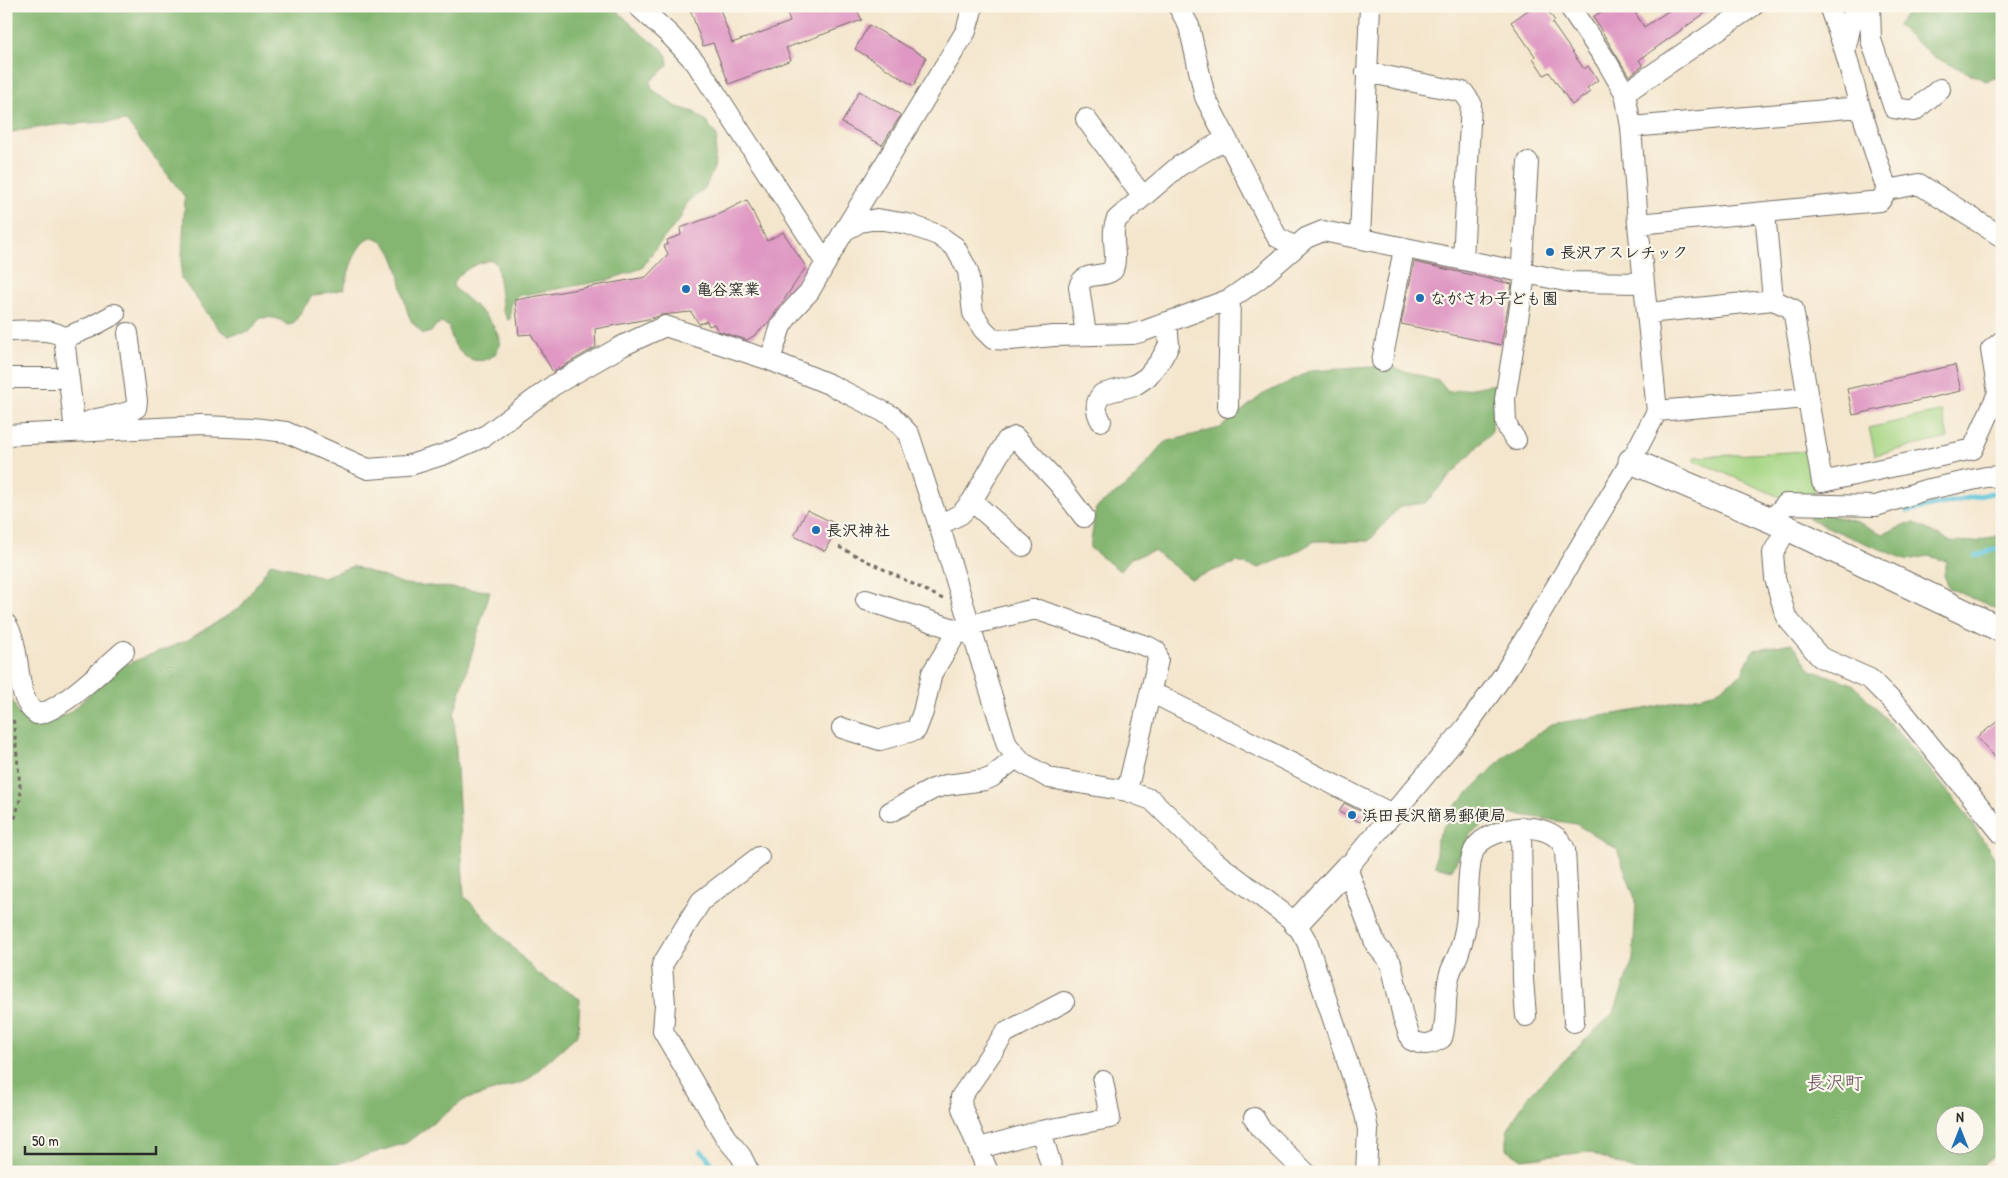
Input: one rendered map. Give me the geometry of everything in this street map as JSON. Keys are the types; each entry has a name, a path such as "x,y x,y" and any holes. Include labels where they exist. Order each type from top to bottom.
{"street":[{"path":"638,6 670,35 696,63 826,262"},
{"path":"770,360 781,326 793,309 810,292 844,231 966,30 973,6"},
{"path":"1178,6 1189,26 1205,97 1277,237 1295,247"},
{"path":"1360,238 1370,6"},
{"path":"1625,93 1753,6"},
{"path":"1830,6 1887,190"},
{"path":"1845,51 1855,6"},
{"path":"1865,6 1870,7 1871,40 1894,108 1914,111 1940,89"},
{"path":"1296,923 1347,868 1466,726 1504,674 1632,461 1657,411 1638,224 1632,127 1625,93 1578,10"},
{"path":"1366,72 1463,92 1471,103 1463,260"},
{"path":"1632,127 1860,107"},
{"path":"1086,119 1142,196"},
{"path":"1086,334 1078,287 1087,276 1108,273 1113,270 1115,262 1115,224 1120,215 1179,166 1226,139"},
{"path":"1516,440 1506,422 1505,399 1524,282 1522,272 1528,162"},
{"path":"1638,224 1880,201 1887,190 1919,184 2002,237"},
{"path":"1766,212 1773,300"},
{"path":"844,231 860,222 877,219 908,224 938,236 955,246 968,271 974,313 983,329 993,339 1010,340 1086,334 1133,334 1230,299 1295,247 1312,235 1323,231 1570,282 1644,283"},
{"path":"1382,361 1404,249"},
{"path":"1228,407 1230,299"},
{"path":"1648,314 1773,300 1793,309 1822,482 1973,449 1998,393 1991,350 2002,341"},
{"path":"64,338 91,327 115,314"},
{"path":"1141,395 1156,384 1168,366 1168,322"},
{"path":"6,435 201,426 253,428 286,432 368,469 407,466 445,454 485,436 554,385 622,346 665,326 770,360 831,385 892,416 909,434 939,524 966,625 1007,745 1017,757 1039,774 1048,778 1127,791 1152,800 1213,860 1296,923 1307,942 1365,1114 1368,1130 1366,1172"},
{"path":"6,331 53,332 61,334 64,338 75,431"},
{"path":"75,431 96,418 131,412 136,408 137,401 128,333"},
{"path":"1101,421 1096,409 1102,394 1141,381 1160,361 1169,345"},
{"path":"6,378 69,378"},
{"path":"1657,411 1807,398"},
{"path":"939,524 961,514 972,501 1007,440 1015,437 1059,484 1084,517"},
{"path":"1632,461 1779,524 2002,630"},
{"path":"2002,476 1986,477 1925,490 1876,506 1786,504 1779,524 1773,553 1775,578 1786,617 1820,657 1870,679 1904,714 2002,834"},
{"path":"972,501 1023,546"},
{"path":"866,600 966,625 1038,610 1153,648 1156,651 1158,660 1127,791"},
{"path":"6,624 15,641 25,701 31,710 37,714 49,712 63,702 124,651"},
{"path":"842,728 880,740 916,730 923,712 932,673 966,625"},
{"path":"1151,692 1392,814"},
{"path":"890,812 933,788 985,780 992,777 1017,757"},
{"path":"1347,868 1376,945 1391,963 1403,1017 1411,1040 1422,1045 1433,1043 1442,1038 1446,1026 1446,991 1466,923 1470,864 1475,847 1486,838 1521,828 1532,828 1550,832 1563,842 1565,850 1574,1022"},
{"path":"1521,828 1523,980 1526,1016"},
{"path":"749,1172 741,1156 726,1138 664,1031 665,1004 662,965 701,901 759,857"},
{"path":"988,1172 980,1148 962,1108 961,1097 1005,1033 1064,1002"},
{"path":"980,1148 1041,1132 1110,1118 1103,1081"},
{"path":"1254,1118 1260,1128 1305,1172"},
{"path":"1041,1132 1053,1172"}],"path":[{"path":"839,547 966,625"},
{"path":"6,832 15,818 21,796 18,750 11,710"}],"green space":[{"path":"6,6 612,6 645,37 662,49 667,56 668,65 650,82 652,89 677,107 694,112 707,122 717,136 714,168 705,188 687,203 680,219 642,268 608,280 517,296 511,303 510,319 508,320 503,311 497,264 492,260 486,261 474,265 458,276 453,286 482,312 496,331 499,342 497,351 491,358 472,360 462,354 454,343 449,327 443,323 436,325 431,332 423,334 412,322 408,313 396,263 391,252 385,244 376,239 369,239 359,248 354,256 344,289 312,296 293,324 287,325 281,320 274,318 260,318 249,332 229,335 220,330 181,278 185,197 126,121 54,125 6,133"},
{"path":"1914,6 2002,6 2002,76 1986,81 1934,57 1897,25"},
{"path":"1387,366 1438,380 1448,392 1495,384 1492,431 1425,503 1400,506 1369,541 1315,541 1291,555 1259,568 1237,562 1191,579 1154,551 1131,558 1120,571 1090,548 1096,508 1130,483 1165,442 1220,428 1262,395 1311,371"},
{"path":"1942,411 1948,438 1875,455 1869,428"},
{"path":"1809,451 1816,497 1782,498 1694,460 1694,457"},
{"path":"1817,512 1857,522 1883,534 1913,522 1949,541 1975,542 2002,534 2002,611 1949,588 1944,575 1947,561 1928,556 1908,560 1808,518"},
{"path":"271,563 323,577 353,566 404,584 490,591 454,714 464,896 538,974 580,999 578,1034 526,1081 464,1100 406,1143 311,1172 6,1172 6,660 9,692 18,714 32,722 49,722 69,713 122,666 188,640 241,607"},
{"path":"1792,643 1811,670 1853,684 1900,734 1964,811 2002,869 2002,1150 1974,1172 1638,1172 1589,1152 1522,1159 1507,1149 1507,1131 1527,1097 1614,1012 1633,960 1636,901 1617,849 1576,824 1503,812 1471,833 1452,870 1435,866 1437,839 1455,806 1506,755 1552,724 1645,709 1713,693 1741,675 1753,650"}],"building":[{"path":"689,6 719,6 732,43 790,22 786,10 795,6 855,6 862,20 786,48 791,60 729,84 713,43 703,46"},
{"path":"1534,6 1545,6 1555,21 1552,23 1584,69 1588,66 1598,80 1587,88 1590,92 1572,105 1549,72 1544,75 1533,58 1535,56 1511,22"},
{"path":"1610,6 1631,6 1644,27 1676,6 1715,6 1639,60 1643,66 1629,76 1593,17"},
{"path":"869,25 926,57 914,86 855,49"},
{"path":"859,91 901,115 882,145 842,123"},
{"name":"亀谷窯業","path":"747,200 767,241 783,232 806,267 769,322 747,340 718,331 714,324 709,326 707,321 699,324 691,312 661,315 595,329 596,347 553,372 531,334 519,335 515,300 646,277 668,254 664,246 668,244 667,240 681,235 680,228 717,215"},
{"path":"1414,262 1512,284 1501,345 1401,324"},
{"path":"1955,365 1961,391 1853,415 1847,389"},
{"name":"長沢神社","path":"807,510 838,525 825,551 794,536"},
{"path":"2002,718 2002,765 1977,737"},
{"path":"1344,803 1364,813 1360,822 1339,812"}],"waterway":[{"path":"1907,511 2002,491"},
{"path":"1975,556 2002,547"},
{"path":"701,1151 717,1172"}],"place":[{"name":"長沢アスレチック","path":"1550,252"},
{"name":"亀谷窯業","path":"686,289"},
{"name":"ながさわ子ども園","path":"1420,298"},
{"name":"長沢神社","path":"816,530"},
{"name":"浜田長沢簡易郵便局","path":"1352,815"}],"district":[{"name":"長沢町","path":"1835,1082"}]}
